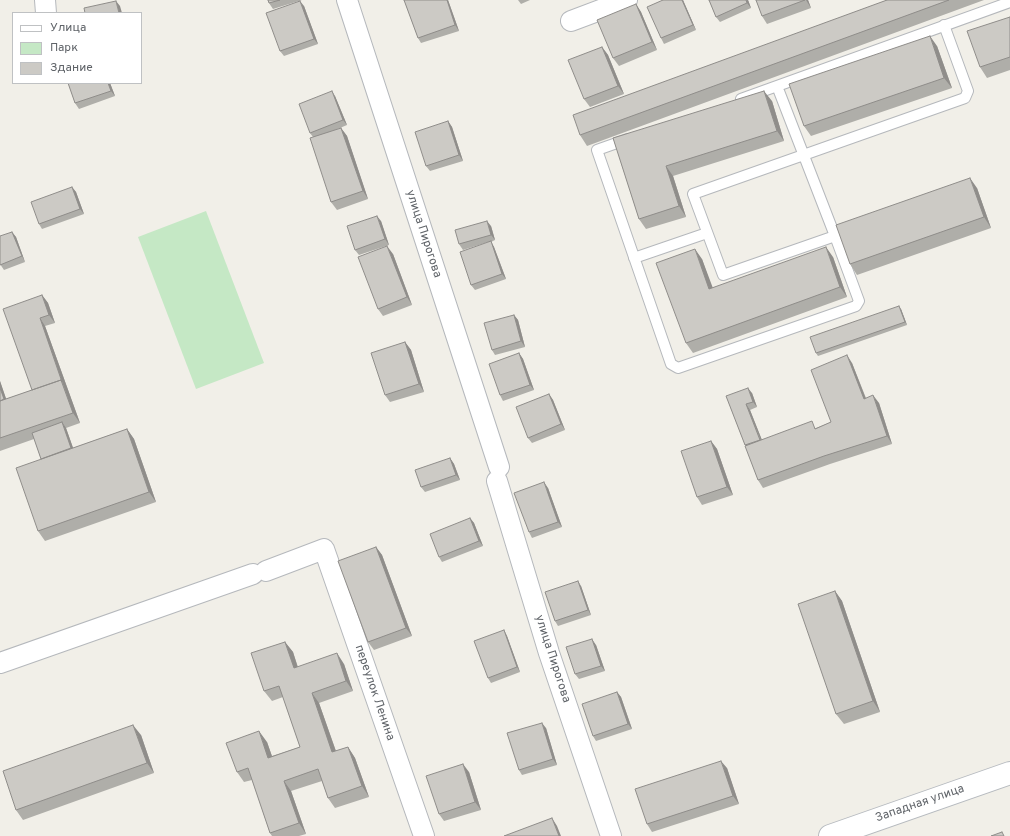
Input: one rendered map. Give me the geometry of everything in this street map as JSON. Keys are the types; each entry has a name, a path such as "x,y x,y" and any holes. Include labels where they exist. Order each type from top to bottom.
{"street":[{"path":"45,0 46,12"},
{"name":"улица Пирогова","path":"347,0 498,474 549,653 611,836"},
{"path":"571,21 626,0"},
{"name":"переулок Ленина","path":"0,663 324,549 424,836"},
{"name":"Западная улица","path":"830,836 1010,773"}],"lane":[{"path":"732,102 1010,2"},
{"path":"835,236 723,276 693,194 965,98 968,91 944,25"},
{"path":"635,137 597,150 671,364 678,368 856,306 859,301 777,86"},
{"path":"634,258 707,233"}],"green space":[{"path":"206,211 264,363 196,389 138,237"}],"building":[{"path":"268,0 280,0 269,3"},
{"path":"404,0 447,0 455,25 418,38"},
{"path":"663,0 682,0 693,25 661,38 647,7"},
{"path":"709,0 746,0 747,3 716,17"},
{"path":"756,0 805,0 762,16"},
{"path":"887,0 949,0 580,135 573,115"},
{"path":"116,1 119,12 85,12 84,8"},
{"path":"300,1 314,39 280,51 266,13"},
{"path":"636,4 652,42 613,58 597,20"},
{"path":"1010,17 1010,57 980,67 967,31"},
{"path":"930,36 944,78 804,126 789,84"},
{"path":"602,47 618,86 584,99 568,60"},
{"path":"68,84 108,84 111,91 75,103"},
{"path":"332,91 343,120 310,133 299,104"},
{"path":"764,91 777,131 666,166 679,206 639,219 613,138"},
{"path":"448,121 459,155 426,166 415,132"},
{"path":"341,128 363,191 331,202 310,138"},
{"path":"970,178 984,217 850,264 836,225"},
{"path":"72,187 80,209 39,224 31,202"},
{"path":"377,216 385,239 355,250 347,226"},
{"path":"487,221 491,235 459,244 455,230"},
{"path":"12,232 22,256 0,265 0,236"},
{"path":"491,241 502,274 471,285 460,252"},
{"path":"387,246 407,297 378,309 358,257"},
{"path":"826,247 840,287 686,343 656,263 695,249 709,289"},
{"path":"42,295 49,315 40,318 62,382 61,380 32,390 3,309"},
{"path":"899,306 905,322 816,353 810,337"},
{"path":"514,315 521,341 492,350 484,323"},
{"path":"405,342 419,384 385,395 371,353"},
{"path":"519,353 530,385 500,395 489,364"},
{"path":"847,355 864,399 873,395 887,436 824,456 758,480 745,446 812,421 815,429 831,422 811,370"},
{"path":"61,380 73,413 0,438 0,401"},
{"path":"0,388 4,399 0,401"},
{"path":"748,388 753,402 746,404 760,440 745,445 726,396"},
{"path":"549,394 561,424 528,438 516,407"},
{"path":"62,422 71,448 41,459 32,433"},
{"path":"127,429 149,492 38,531 16,468"},
{"path":"711,441 727,487 697,497 681,451"},
{"path":"450,458 456,475 421,487 415,470"},
{"path":"544,482 558,522 529,532 514,493"},
{"path":"470,518 479,541 439,557 430,534"},
{"path":"376,547 406,628 368,642 338,561"},
{"path":"578,581 588,610 555,621 545,592"},
{"path":"835,591 873,701 836,714 798,604"},
{"path":"504,630 517,667 488,678 474,641"},
{"path":"592,639 601,666 575,674 566,647"},
{"path":"285,642 294,668 337,653 346,681 312,693 332,752 348,747 362,786 328,798 318,769 284,781 299,823 270,833 248,768 237,772 226,743 259,731 268,758 300,747 279,686 264,691 251,653"},
{"path":"617,692 628,724 593,736 582,704"},
{"path":"542,723 553,759 519,770 507,733"},
{"path":"133,725 147,763 16,810 3,771"},
{"path":"721,761 733,796 647,824 635,789"},
{"path":"463,764 475,802 439,814 426,776"},
{"path":"552,818 559,836 504,836"},
{"path":"1002,832 1004,836 991,836"}]}
